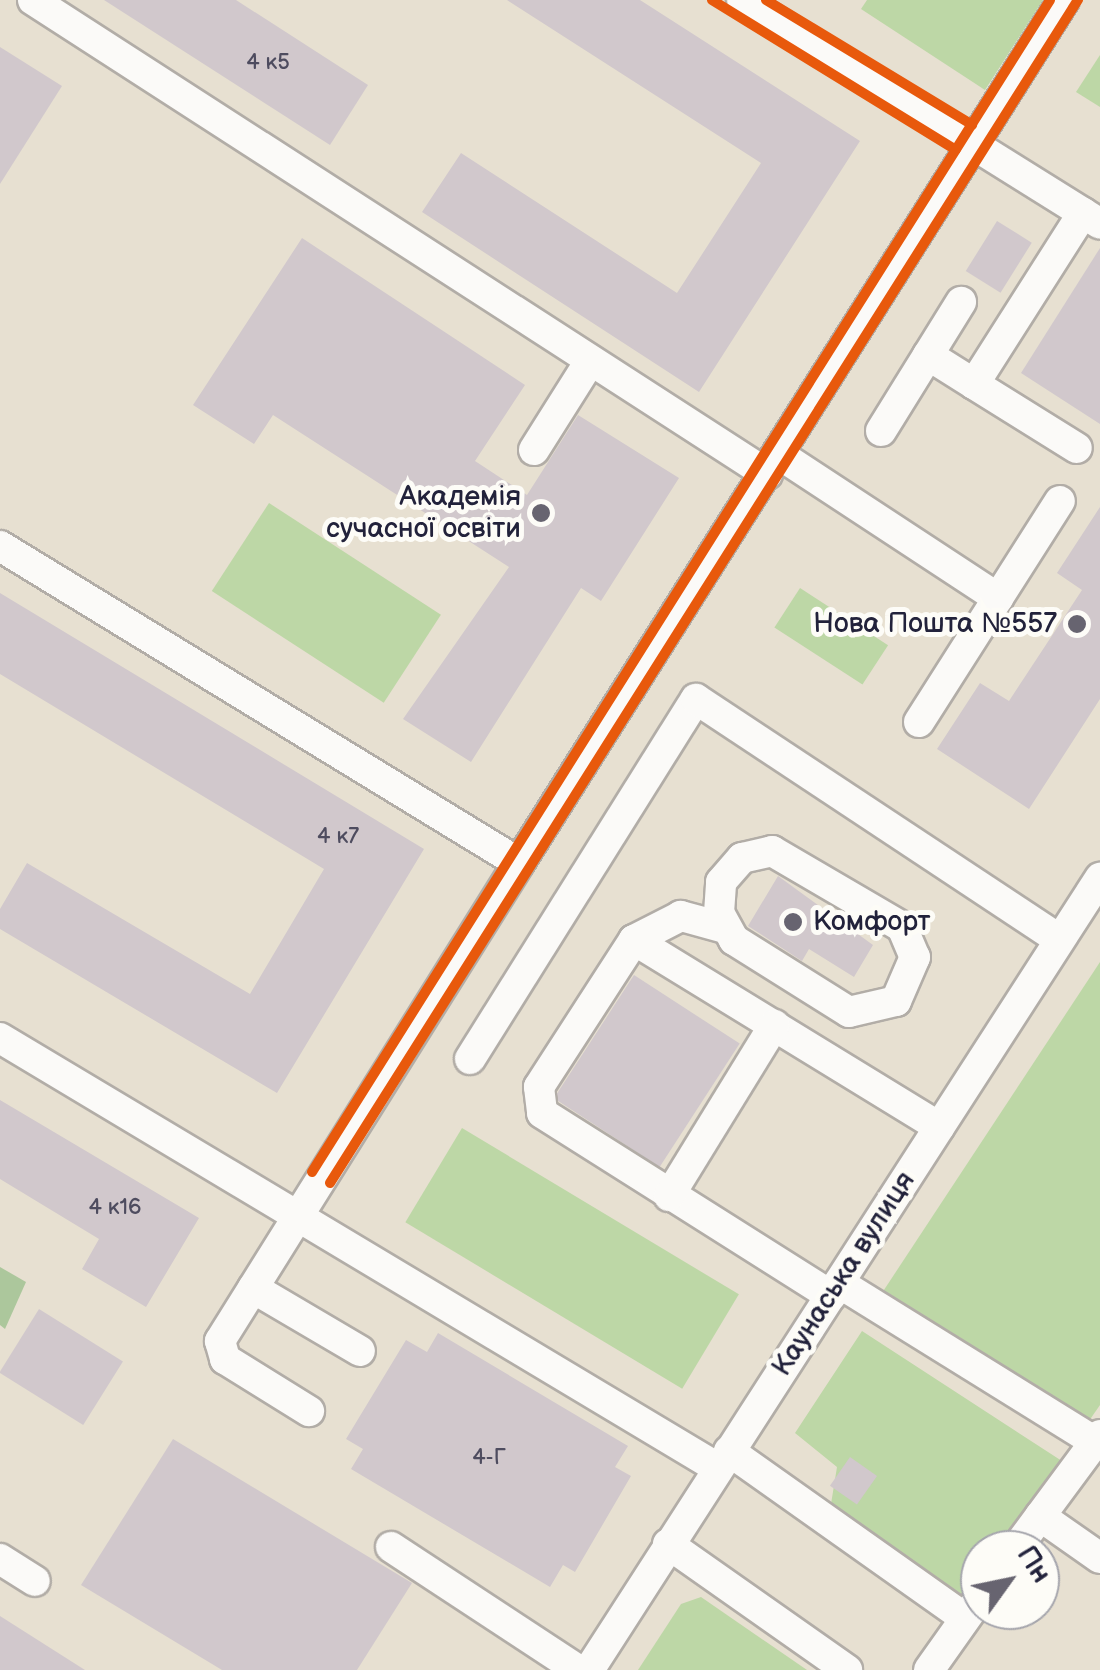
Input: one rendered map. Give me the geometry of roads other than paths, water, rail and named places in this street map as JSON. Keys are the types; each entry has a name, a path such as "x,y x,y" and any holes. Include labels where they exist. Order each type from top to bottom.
{"street":[{"path":"33,0 590,360 998,598"},
{"path":"742,0 976,142 1092,218 974,384"},
{"path":"309,1411 219,1354 253,1288 1064,0"},
{"path":"881,431 962,302"},
{"path":"928,355 1077,448"},
{"path":"534,450 590,360"},
{"path":"920,722 1060,501"},
{"path":"0,546 519,863"},
{"path":"470,1059 696,699 1060,939"},
{"path":"724,928 718,897 730,868 772,851 902,926 913,974 896,1001 849,1012 724,928 681,916 634,940 536,1100 552,1125 669,1196 1098,1441 1030,1530"},
{"name":"Каунаська вулиця","path":"589,1670 1100,878"},
{"path":"634,940 939,1127"},
{"path":"669,1196 774,1025"},
{"path":"0,1038 624,1427 724,1460 960,1601"},
{"path":"253,1288 360,1351"},
{"path":"1040,1516 1100,1558"},
{"path":"668,1544 847,1670"},
{"path":"392,1547 578,1670"},
{"path":"0,1560 34,1581"},
{"path":"928,1670 960,1625"}],"place":[{"name":"Академія сучасної освіти","path":"541,513"},
{"name":"Нова Пошта №557","path":"1077,624"},
{"name":"Комфорт","path":"793,922"}]}
